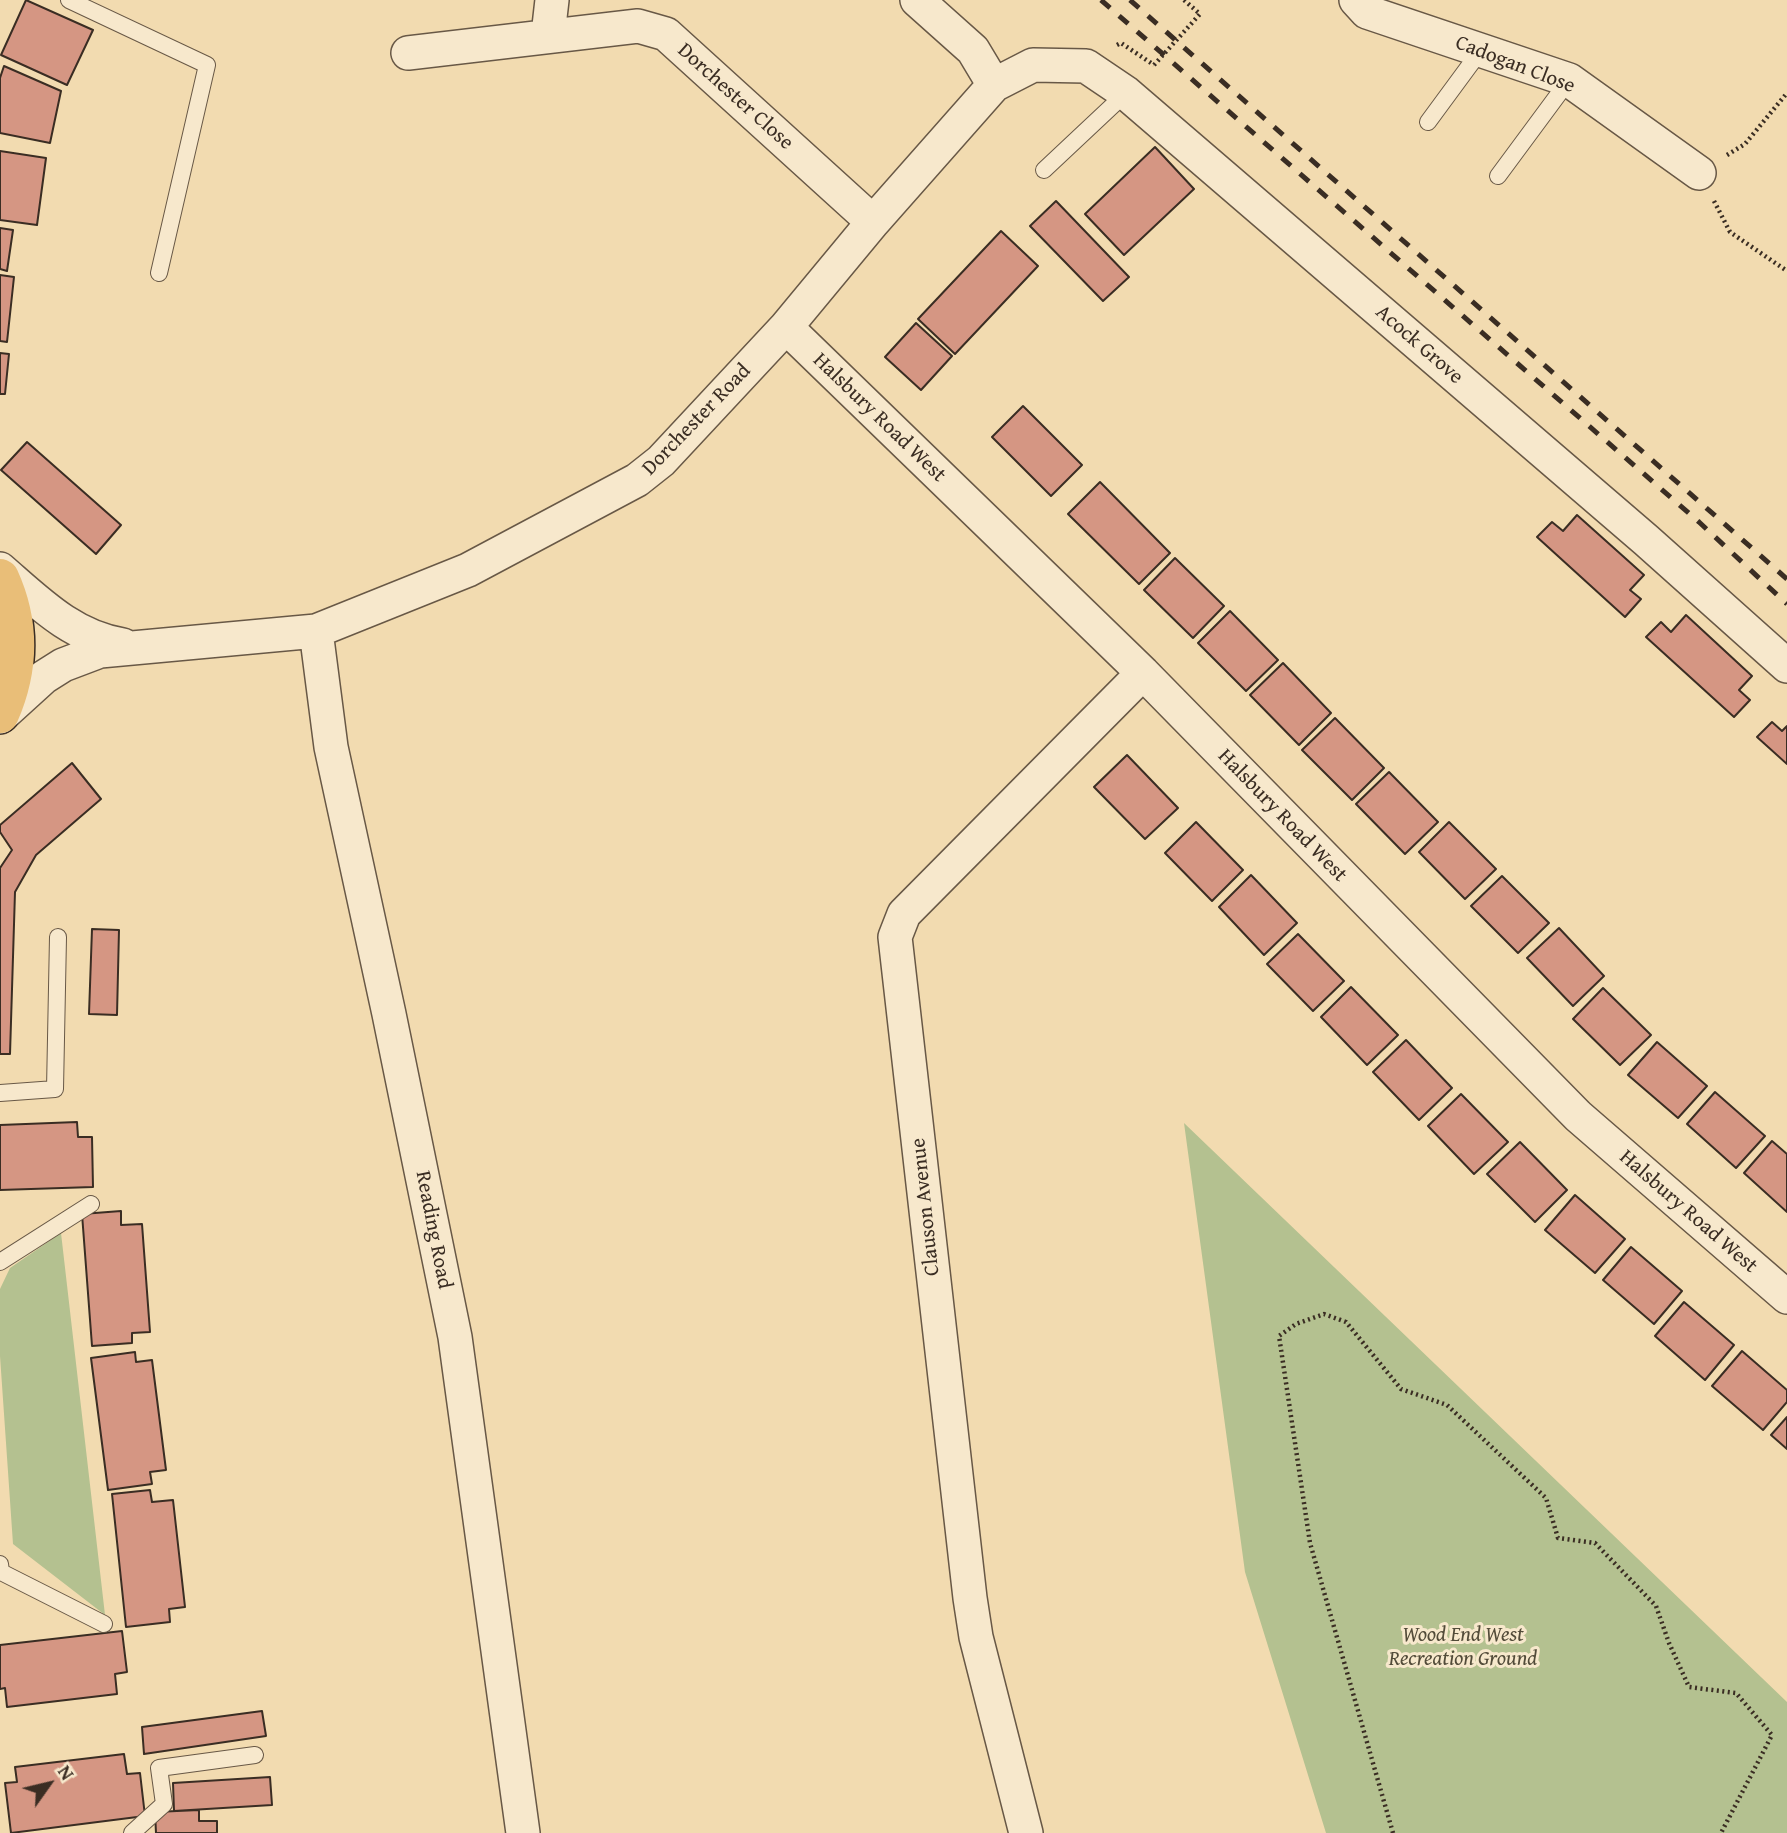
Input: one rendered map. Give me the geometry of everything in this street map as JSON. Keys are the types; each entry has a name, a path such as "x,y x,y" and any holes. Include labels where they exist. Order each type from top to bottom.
{"main road":[{"path":"0,578 12,607 17,636 16,665 0,716"}],"street":[{"path":"548,35 552,0"},
{"path":"917,0 973,50 994,85"},
{"name":"Cadogan Close","path":"1356,0 1367,12 1569,80 1699,173"},
{"name":"Dorchester Close","path":"408,52 638,26 666,34 873,222"},
{"name":"Dorchester Road","path":"0,716 44,677 62,665 100,651 316,631 468,570 637,480 661,461 786,327 873,222 994,85 1033,65"},
{"name":"Acock Grove","path":"1033,65 1086,66 1126,93 1646,540 1787,666"},
{"name":"Halsbury Road West","path":"786,327 1143,673 1577,1116 1787,1297"},
{"name":"Dorchester Road","path":"0,569 46,609 78,632 99,640 139,647"},
{"name":"Reading Road","path":"316,631 331,747 455,1337 523,1833"},
{"name":"Clauson Avenue","path":"1026,1833 976,1637 970,1598 895,937 904,914 1143,673"}],"lane":[{"path":"69,0 207,65 159,272"},
{"path":"1428,122 1481,50"},
{"path":"1498,176 1569,80"},
{"path":"1044,170 1126,93"},
{"path":"0,1093 55,1089 58,937"},
{"path":"0,1262 91,1204"},
{"path":"0,1563 1,1572 104,1624"},
{"path":"131,1833 164,1804 159,1768 255,1755"}],"path":[{"path":"1121,43 1154,65 1200,14 1184,0"},
{"path":"1787,93 1745,144 1699,173 1730,233 1787,271"},
{"path":"1393,1833 1310,1543 1279,1336 1296,1324 1324,1314 1346,1322 1401,1389 1447,1405 1546,1498 1558,1538 1595,1543 1656,1606 1689,1687 1736,1693 1772,1735 1721,1833"}],"green space":[{"name":"Wood End West Recreation Ground","path":"1184,1123 1787,1702 1787,1833 1326,1833 1245,1572"},
{"path":"61,1233 105,1615 13,1544 0,1356 0,1289 10,1268"}],"building":[{"path":"26,0 93,30 67,85 1,55"},
{"path":"4,66 61,91 50,143 0,133 0,78"},
{"path":"1155,147 1194,189 1124,255 1085,214"},
{"path":"0,151 46,158 37,225 0,220"},
{"path":"1056,201 1129,277 1103,301 1030,226"},
{"path":"0,228 13,230 7,271 0,269"},
{"path":"1001,231 1038,266 955,354 918,319"},
{"path":"0,275 14,277 7,342 0,341"},
{"path":"916,323 952,356 921,390 885,357"},
{"path":"0,353 9,354 5,394 0,394"},
{"path":"1023,406 1082,465 1051,496 992,437"},
{"path":"27,442 121,525 96,554 1,470"},
{"path":"1100,482 1170,553 1139,584 1068,514"},
{"path":"1577,515 1644,575 1630,590 1641,599 1625,617 1537,537 1552,522 1563,531"},
{"path":"1175,558 1224,606 1193,638 1144,590"},
{"path":"1230,611 1278,660 1246,691 1198,643"},
{"path":"1686,615 1752,676 1739,690 1750,700 1734,717 1646,637 1661,622 1671,632"},
{"path":"1283,663 1331,713 1299,745 1250,695"},
{"path":"1335,718 1384,768 1352,800 1302,750"},
{"path":"1772,722 1782,731 1787,726 1787,764 1757,737"},
{"path":"1127,755 1178,808 1145,839 1094,787"},
{"path":"72,763 101,799 36,855 15,892 10,1054 0,1054 0,868 12,850 0,832 0,825"},
{"path":"1389,772 1438,822 1405,854 1356,804"},
{"path":"1196,822 1243,870 1212,901 1165,853"},
{"path":"1449,822 1496,869 1465,899 1419,852"},
{"path":"1251,875 1297,923 1264,955 1219,907"},
{"path":"1502,876 1549,923 1518,953 1471,906"},
{"path":"1559,928 1604,976 1573,1006 1527,958"},
{"path":"92,929 119,930 117,1015 89,1014"},
{"path":"1298,934 1344,981 1313,1011 1267,964"},
{"path":"1351,987 1398,1035 1367,1065 1321,1017"},
{"path":"1603,988 1651,1035 1620,1065 1573,1019"},
{"path":"1406,1040 1452,1088 1419,1120 1373,1072"},
{"path":"1657,1042 1707,1086 1678,1118 1628,1075"},
{"path":"1715,1092 1765,1136 1736,1168 1687,1124"},
{"path":"1461,1094 1508,1142 1474,1174 1428,1126"},
{"path":"77,1122 78,1137 92,1137 93,1187 0,1190 0,1125"},
{"path":"1772,1141 1787,1154 1787,1212 1744,1173"},
{"path":"1520,1142 1567,1190 1535,1222 1487,1174"},
{"path":"1575,1195 1625,1239 1595,1273 1545,1230"},
{"path":"121,1211 121,1225 142,1224 150,1332 132,1333 132,1343 92,1346 82,1214"},
{"path":"1631,1247 1682,1291 1654,1324 1603,1280"},
{"path":"1684,1302 1734,1345 1705,1380 1655,1336"},
{"path":"1742,1351 1787,1390 1787,1402 1763,1430 1712,1386"},
{"path":"135,1352 136,1362 152,1360 166,1470 150,1472 152,1484 108,1490 91,1358"},
{"path":"1787,1417 1787,1449 1771,1435"},
{"path":"150,1490 152,1502 173,1500 185,1607 169,1609 170,1622 126,1627 112,1494"},
{"path":"122,1631 127,1672 115,1674 117,1694 7,1707 5,1688 0,1689 0,1645"},
{"path":"262,1711 266,1736 144,1754 142,1727"},
{"path":"124,1754 127,1774 140,1773 145,1816 11,1833 5,1783 17,1782 15,1767"},
{"path":"270,1777 272,1805 174,1811 173,1783"},
{"path":"199,1810 199,1821 217,1821 217,1833 156,1833 155,1812"}],"railway":[{"path":"1101,0 1699,522 1787,604"},
{"path":"1130,0 1787,579"}]}
